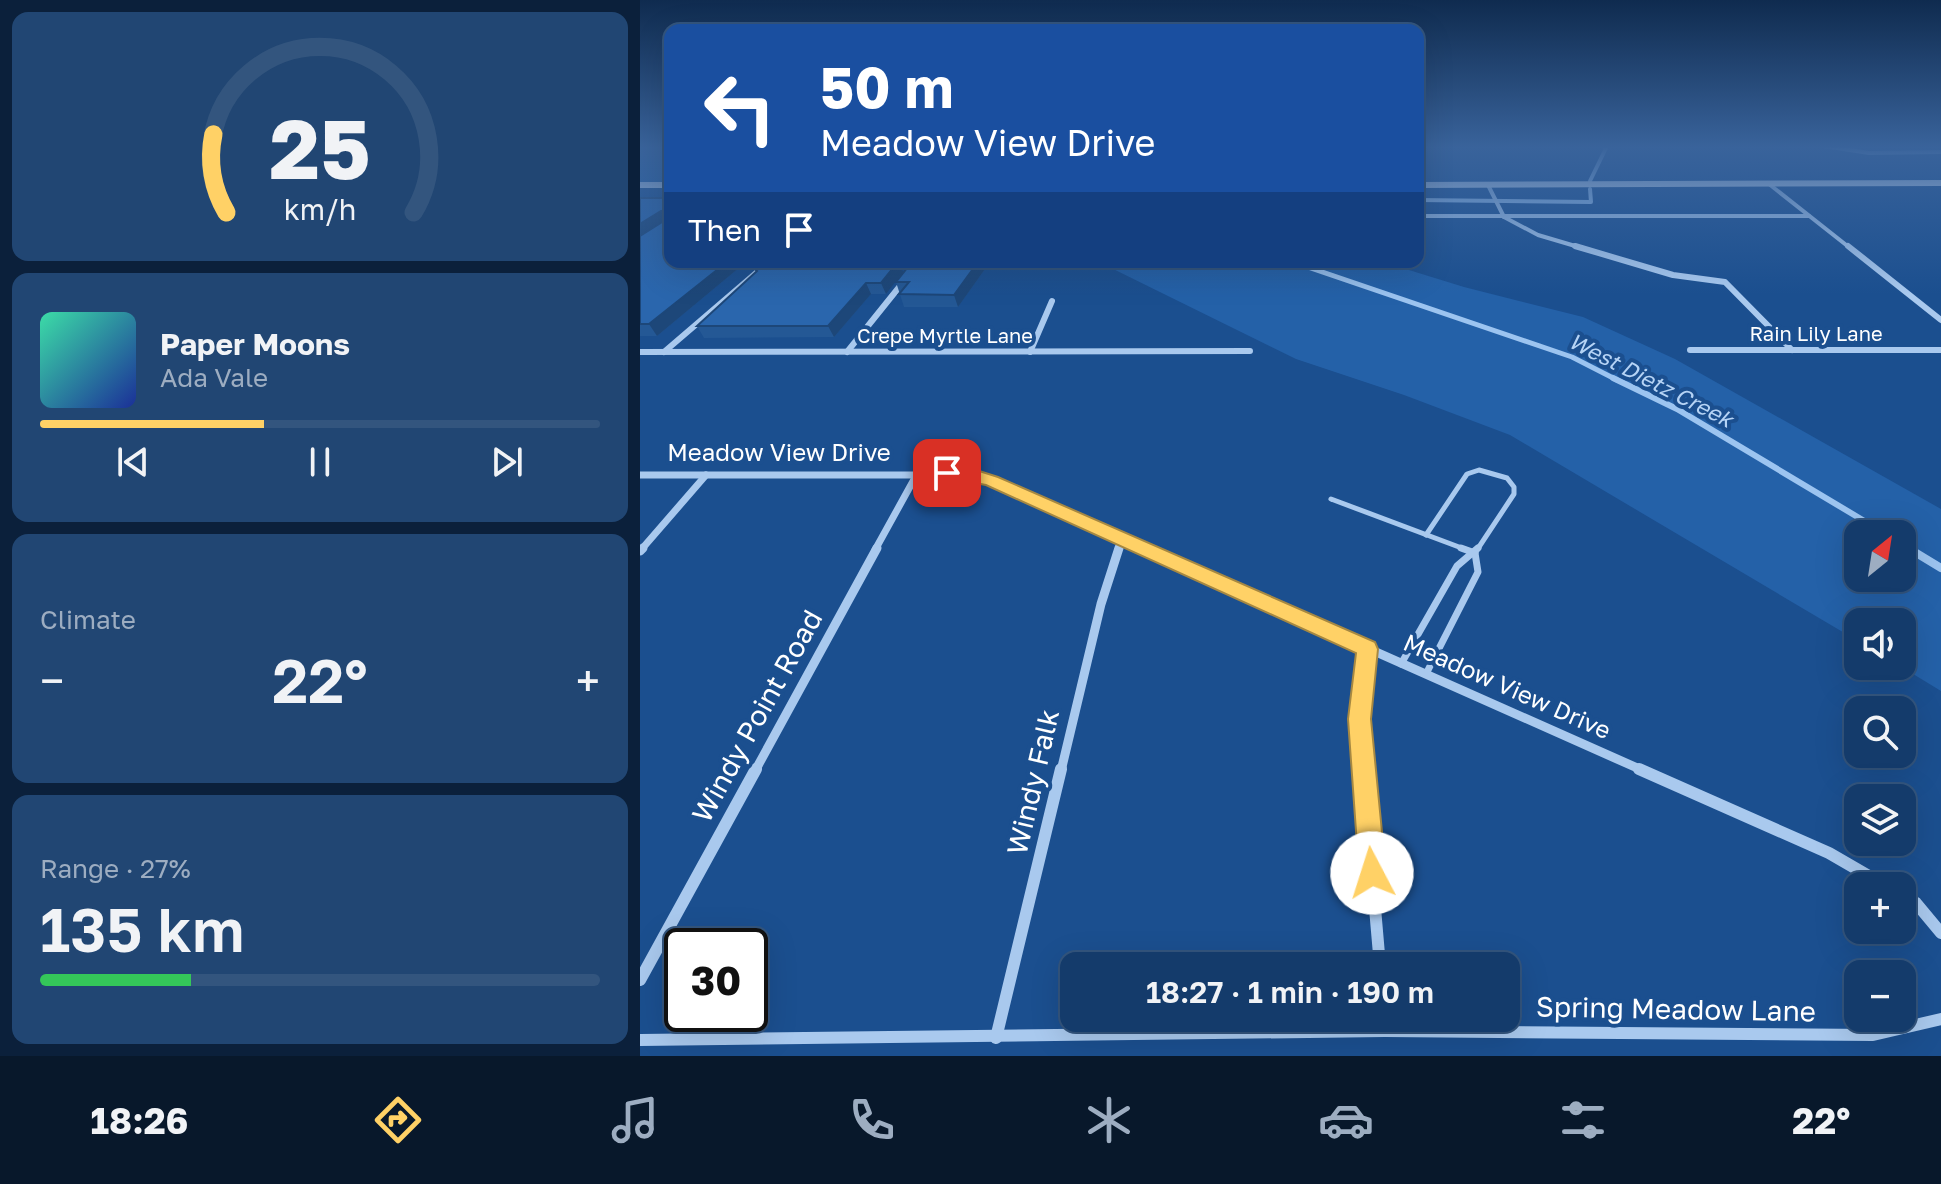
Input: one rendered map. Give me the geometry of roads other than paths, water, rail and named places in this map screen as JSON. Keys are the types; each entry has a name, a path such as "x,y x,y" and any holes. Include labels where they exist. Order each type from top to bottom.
{"street":[{"path":"1493,195 1504,217 1538,235 1673,275 1725,282 1792,350"},
{"path":"1783,195 1941,320"},
{"path":"1424,216 1809,216"},
{"path":"663,352 762,268"},
{"path":"847,352 910,273"},
{"path":"1030,352 1052,301"},
{"name":"Rain Lily Lane","path":"1690,350 1941,350"},
{"name":"Crepe Myrtle Lane","path":"640,352 1250,351"},
{"name":"Meadow View Drive","path":"640,475 917,474 973,475 992,481 1829,853 1862,872"},
{"name":"Windy Point Road","path":"640,980 917,474"},
{"path":"640,551 706,475"},
{"name":"Windy Falk","path":"996,1038 1101,604 1122,539"},
{"path":"1367,649 1359,719 1379,952"},
{"path":"1916,903 1941,933"},
{"name":"Spring Meadow Lane","path":"1520,1027 1873,1035 1941,1019"},
{"name":"Spring Meadow Lane","path":"640,1040 996,1038 1163,1032"}],"lane":[{"path":"1401,664 1457,566 1475,553 1514,494 1514,487 1507,478 1479,470 1467,474 1426,535"},
{"path":"1331,499 1475,553"},
{"path":"1426,674 1478,572 1475,553"}],"waterway":[{"path":"1424,200 1591,202 1590,195"},
{"name":"West Dietz Creek","path":"1311,268 1572,357 1615,379"},
{"name":"West Dietz Creek","path":"1615,379 1677,409 1863,520"},
{"name":"West Dietz Creek","path":"1916,553 1941,568"}]}
